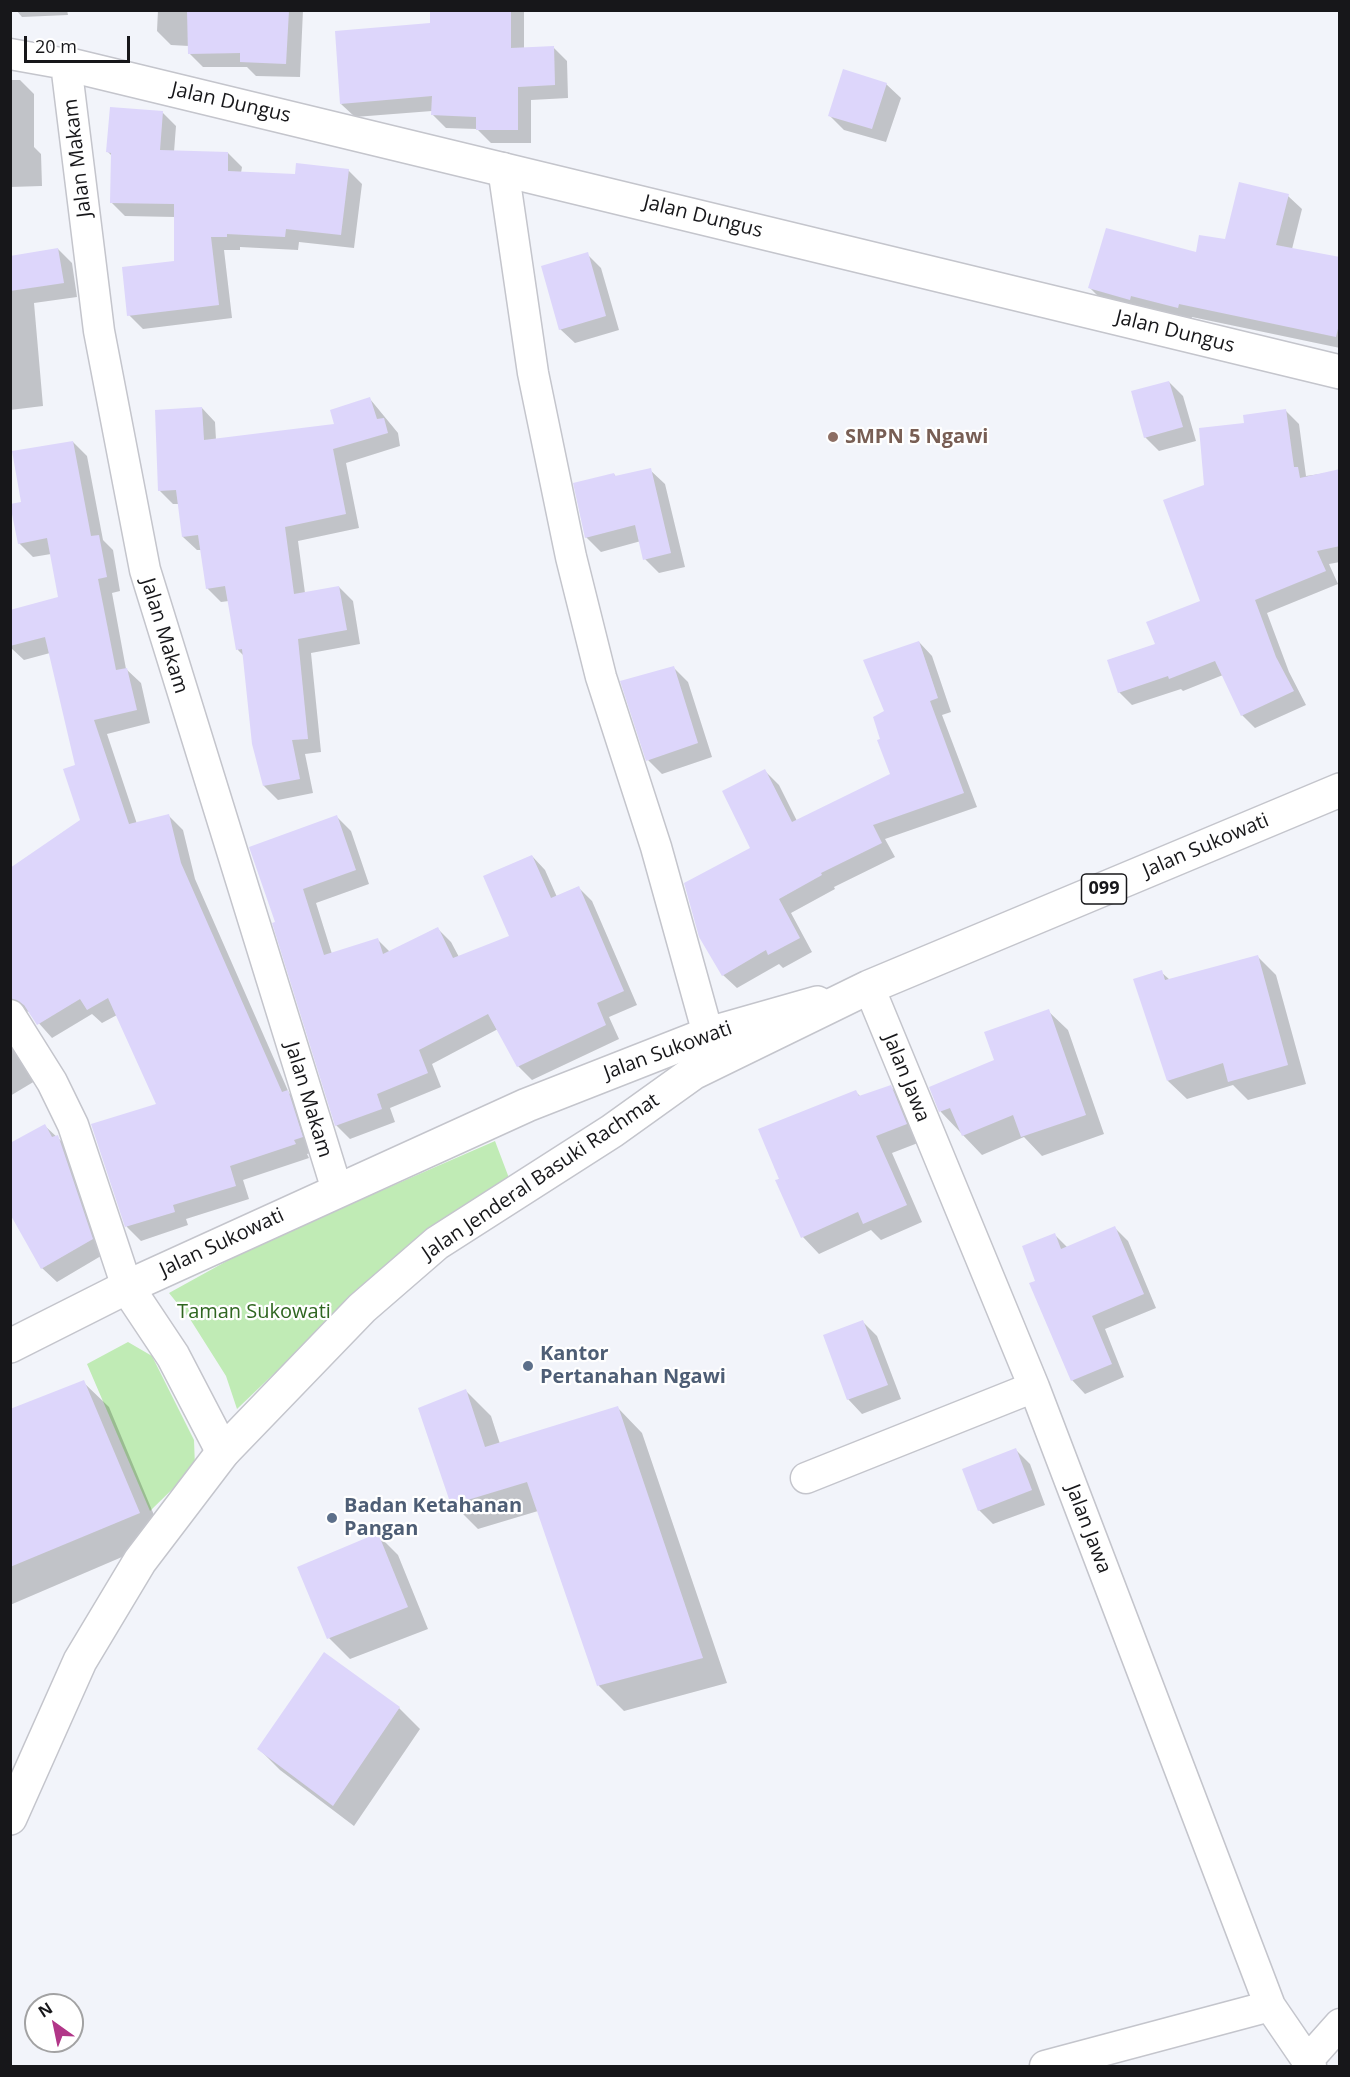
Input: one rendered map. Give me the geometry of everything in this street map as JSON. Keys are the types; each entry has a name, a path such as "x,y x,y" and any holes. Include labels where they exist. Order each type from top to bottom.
{"main road":[{"name":"Jalan Dungus","path":"66,64 1340,372"},
{"name":"Jalan Sukowati","path":"10,1346 127,1287 527,1105 708,1034 869,987 1340,790"},
{"name":"Jalan Jenderal Basuki Rachmat","path":"10,1818 80,1661 140,1560 223,1452 362,1308 437,1244 612,1131 693,1074 869,987"},
{"path":"127,1287 173,1356 223,1452"}],"street":[{"path":"10,54 66,64"},
{"name":"Jalan Makam","path":"66,64 99,331 145,570 337,1190"},
{"path":"503,168 533,373 571,557 601,677 656,847 708,1034"},
{"name":"Jalan Jawa","path":"869,987 1034,1387 1270,2006 1309,2064"},
{"path":"10,1015 52,1082 73,1125 127,1287"},
{"path":"806,1478 1034,1387"},
{"path":"1045,2067 1270,2006"},
{"path":"1309,2064 1340,2024"}],"green space":[{"name":"Taman Sukowati","path":"495,1141 509,1178 350,1301 237,1409 226,1376 190,1319 169,1293 254,1246"},
{"name":"Taman Sukowati","path":"128,1342 152,1356 194,1440 195,1467 150,1511 87,1364"}],"building":[{"path":"187,10 289,10 286,64 240,62 240,53 188,54"},
{"path":"430,10 511,10 511,48 554,46 555,85 518,87 518,130 476,130 476,117 431,115 432,96 340,104 335,31 430,23"},
{"path":"843,69 887,83 872,129 828,116"},
{"path":"110,107 163,111 160,150 228,152 228,171 295,174 296,163 349,169 341,235 286,229 285,237 227,234 227,237 211,237 219,305 127,316 122,267 174,261 174,204 110,203 111,153 106,152"},
{"path":"1239,182 1289,194 1276,245 1340,257 1340,320 1336,337 1179,304 1178,308 1131,296 1130,300 1088,288 1106,228 1196,252 1199,235 1225,239"},
{"path":"58,248 64,283 10,291 10,256"},
{"path":"588,252 606,316 559,330 541,266"},
{"path":"1169,381 1183,427 1144,438 1131,391"},
{"path":"370,397 377,419 384,418 388,433 333,449 346,514 285,527 294,594 339,586 347,630 298,639 308,739 292,740 300,779 263,786 252,744 242,649 236,650 225,586 206,589 198,535 182,537 176,490 158,491 155,410 202,407 204,440 334,424 330,410"},
{"path":"1286,409 1294,467 1298,467 1300,478 1340,469 1340,546 1317,551 1326,571 1255,600 1276,657 1294,691 1241,716 1215,661 1169,679 1168,676 1118,693 1107,660 1155,644 1146,622 1200,601 1163,500 1204,485 1199,428 1244,423 1243,415"},
{"path":"73,441 91,536 99,535 107,577 98,579 116,670 127,668 137,710 94,720 129,824 169,814 181,863 282,1092 288,1090 303,1137 294,1140 296,1144 230,1166 236,1186 173,1205 175,1212 125,1227 91,1124 156,1104 108,998 87,1010 80,999 37,1025 24,1005 10,998 10,868 80,820 63,769 75,765 45,637 10,646 10,610 58,597 47,538 18,544 10,504 21,502 12,451"},
{"path":"651,468 671,553 643,560 635,525 585,538 573,483 614,473 615,476"},
{"path":"919,641 938,698 930,701 964,793 873,825 882,843 821,873 822,875 779,899 800,938 768,955 766,950 722,976 699,937 684,883 750,848 722,791 765,769 792,822 890,774 877,740 880,739 873,717 884,711 863,660"},
{"path":"674,666 698,743 646,761 620,681"},
{"path":"337,815 356,870 303,889 324,955 378,938 383,954 438,927 453,958 509,936 483,876 532,855 551,898 579,886 624,991 597,1003 606,1025 517,1067 488,1014 419,1050 428,1073 377,1094 382,1109 335,1126 272,923 275,922 249,847"},
{"path":"1258,955 1288,1065 1228,1082 1223,1063 1167,1081 1133,979 1162,970 1165,980"},
{"path":"1049,1009 1086,1115 1021,1137 1013,1115 962,1136 950,1108 939,1112 929,1087 994,1060 984,1032"},
{"path":"891,1085 907,1124 876,1136 907,1205 863,1224 858,1212 801,1238 775,1180 779,1179 758,1129 856,1090 859,1096"},
{"path":"45,1124 52,1137 58,1135 93,1239 41,1269 10,1214 10,1143"},
{"path":"1115,1226 1144,1294 1092,1316 1112,1364 1071,1381 1029,1283 1035,1281 1022,1246 1055,1233 1061,1249"},
{"path":"863,1320 888,1385 847,1400 823,1335"},
{"path":"84,1380 140,1513 10,1567 10,1409"},
{"path":"466,1389 485,1447 618,1406 703,1658 597,1686 527,1482 451,1505 418,1408"},
{"path":"1016,1448 1032,1490 978,1511 962,1469"},
{"path":"378,1533 408,1607 327,1639 297,1567"},
{"path":"324,1652 400,1707 333,1806 257,1749"}],"place":[{"name":"SMPN 5 Ngawi","path":"833,437"},
{"name":"Kantor Pertanahan Ngawi","path":"528,1366"},
{"name":"Badan Ketahanan Pangan","path":"332,1518"}]}
